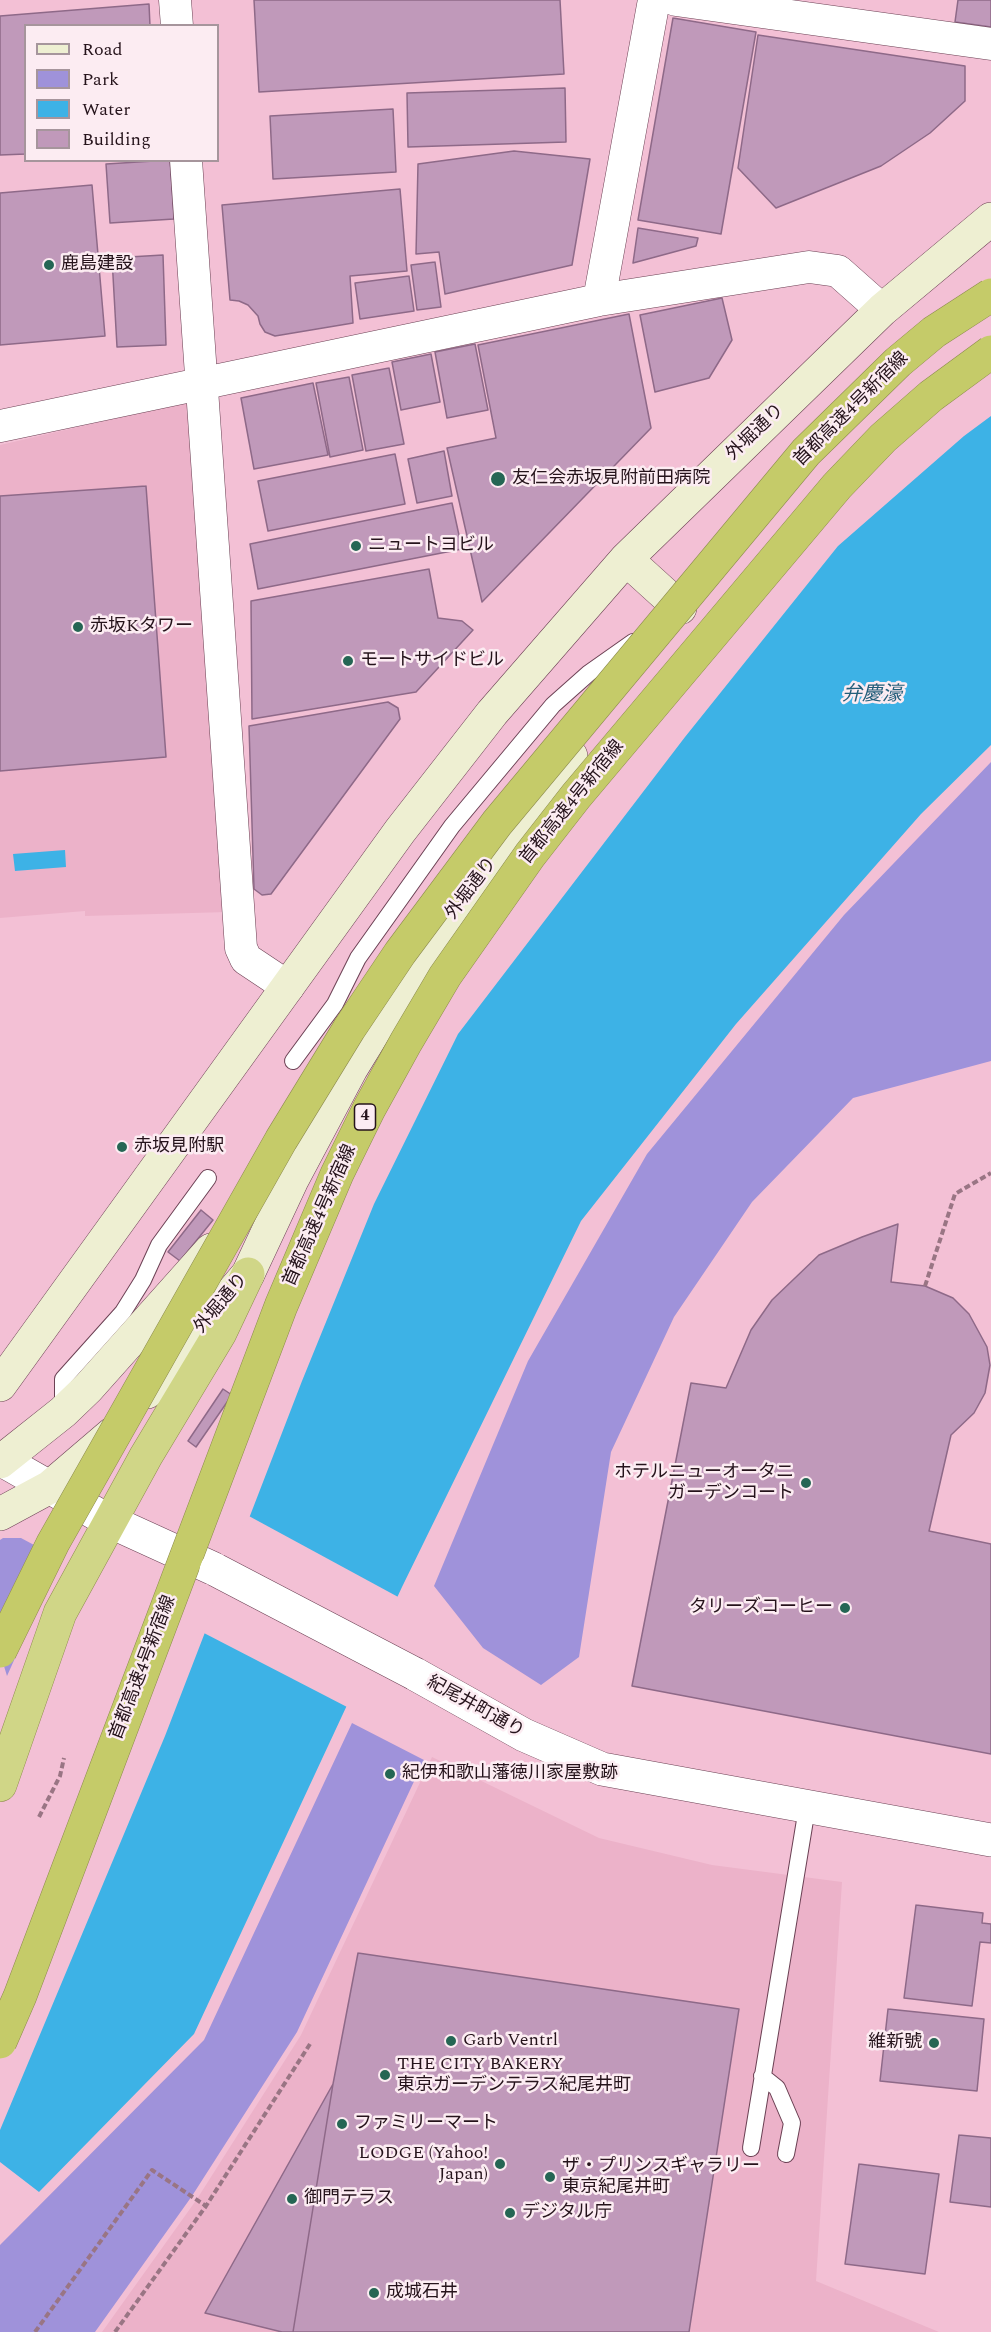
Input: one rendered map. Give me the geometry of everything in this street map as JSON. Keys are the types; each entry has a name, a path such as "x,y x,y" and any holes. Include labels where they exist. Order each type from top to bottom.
{"highway":[{"name":"首都高速4号新宿線","path":"0,1651 53,1543 281,1140 349,1029 400,953 497,823 806,452 898,362 934,333 991,293"},
{"name":"首都高速4号新宿線","path":"0,2042 28,1974 281,1306 337,1174 406,1041 457,958 536,847 576,796 822,504 883,438 931,396 991,352"},
{"path":"0,1785 60,1613 109,1521 220,1333 248,1274"}],"main road":[{"name":"外堀通り","path":"0,1385 400,831 492,713 626,559 882,310 991,219"},
{"name":"外堀通り","path":"0,1514 50,1487 110,1437 248,1274 292,1180 351,1069 408,976 680,608 802,462 894,373 991,293"},
{"path":"626,559 680,608"},
{"path":"1,1461 63,1412 88,1388 207,1253 292,1180"}],"street":[{"path":"175,0 177,24"},
{"path":"599,300 654,0"},
{"path":"676,0 991,44"},
{"path":"186,162 241,948 246,959 288,987"},
{"path":"0,426 599,300 809,267 838,271 882,310"},
{"name":"紀尾井町通り","path":"1,1461 109,1521 216,1570 415,1674 524,1735 602,1769 991,1840"}],"lane":[{"path":"293,1061 335,1004 357,958 452,826 553,705 589,674 680,608"},
{"path":"63,1412 63,1379 123,1312 143,1280 159,1245 208,1178"},
{"path":"751,2148 807,1808"},
{"path":"762,2076 777,2088 792,2123 786,2154"}],"path":[{"path":"925,1286 955,1194 991,1173"},
{"path":"39,1817 60,1776 64,1758"},
{"path":"115,2332 206,2206 310,2044"},
{"path":"35,2332 152,2170 206,2206"}],"shaded area":[{"path":"191,401 228,912 85,916 85,911 0,918 0,445"},
{"path":"432,1757 599,1838 712,1865 842,1882 816,2281 939,2332 102,2332 197,2199 301,2035"}],"green space":[{"path":"991,762 991,1061 853,1098 752,1202 674,1317 611,1452 579,1657 541,1685 483,1648 434,1586 528,1361 647,1154 844,915"},
{"path":"21,1538 62,1560 7,1676 0,1653 0,1540"},
{"path":"352,1723 424,1760 297,2032 192,2196 95,2332 0,2332 0,2245 204,2040"}],"water":[{"name":"弁慶濠","path":"991,416 991,745 921,814 736,1024 581,1221 402,1587 194,2034 39,2192 0,2162 0,2130 165,1736 302,1381 374,1204 458,1034 685,737 838,546 964,436"},
{"path":"65,850 66,867 15,871 13,854"}],"pier":[{"path":"247,1515 400,1598 349,1708 202,1632"}],"building":[{"path":"254,0 560,0 564,74 259,92"},
{"path":"958,0 991,0 991,27 955,22"},
{"path":"149,4 150,24 24,24 24,154 0,155 0,16"},
{"path":"673,18 756,32 721,234 638,220"},
{"path":"758,35 965,66 965,101 930,133 881,166 776,208 738,168"},
{"path":"565,88 566,142 408,147 407,93"},
{"path":"393,109 396,172 273,179 270,116"},
{"path":"514,151 590,159 572,265 445,294 439,252 416,254 418,164"},
{"path":"170,162 174,219 110,223 106,164"},
{"name":"鹿島建設","path":"92,185 105,336 0,345 0,193"},
{"path":"400,189 407,271 350,276 353,323 275,336 265,332 258,316 248,305 230,300 222,205"},
{"path":"638,228 698,238 696,246 633,263"},
{"path":"163,255 166,345 117,347 112,258"},
{"path":"435,262 441,307 417,310 411,265"},
{"path":"409,276 414,311 360,319 355,283"},
{"path":"722,298 732,340 709,378 655,392 640,315"},
{"path":"629,314 651,428 482,602 447,448 496,438 478,345"},
{"path":"475,344 488,410 447,418 435,352"},
{"path":"431,354 440,402 401,410 392,362"},
{"path":"389,368 404,444 366,451 352,375"},
{"path":"349,377 363,450 330,457 316,383"},
{"path":"313,383 328,455 254,469 241,398"},
{"path":"444,451 452,496 417,503 408,459"},
{"path":"395,454 405,504 268,531 258,481"},
{"name":"赤坂Kタワー","path":"146,486 166,757 0,771 0,496"},
{"name":"ニュートヨビル","path":"452,503 462,549 258,589 250,544"},
{"name":"モートサイドビル","path":"429,569 438,618 462,621 473,630 416,692 252,719 251,601"},
{"path":"388,702 398,708 400,719 271,894 262,895 254,889 249,726"},
{"path":"201,1210 213,1220 180,1261 168,1252"},
{"name":"ホテルニューオータニ ガーデンコート","path":"898,1224 891,1282 925,1286 953,1298 969,1314 987,1347 990,1365 985,1393 974,1413 951,1435 929,1531 991,1544 991,1754 632,1686 691,1383 726,1388 751,1330 772,1300 819,1255"},
{"path":"223,1389 232,1395 196,1447 188,1441"},
{"path":"916,1905 983,1913 982,1923 991,1924 991,1943 980,1942 972,2006 904,1998"},
{"path":"358,1953 739,2009 689,2332 293,2332 333,2084"},
{"path":"888,2009 984,2019 977,2091 880,2081"},
{"name":"御門テラス","path":"333,2084 293,2332 282,2332 205,2313"},
{"path":"959,2135 991,2138 991,2207 950,2202"},
{"path":"859,2164 939,2174 925,2274 845,2264"}],"place":[{"name":"鹿島建設","path":"49,265"},
{"name":"友仁会赤坂見附前田病院","path":"498,479"},
{"name":"ニュートヨビル","path":"356,546"},
{"name":"赤坂Kタワー","path":"78,627"},
{"name":"モートサイドビル","path":"348,661"},
{"name":"赤坂見附駅","path":"122,1147"},
{"name":"ホテルニューオータニ ガーデンコート","path":"806,1483"},
{"name":"タリーズコーヒー","path":"845,1608"},
{"name":"紀伊和歌山藩徳川家屋敷跡","path":"390,1774"},
{"name":"Garb Ventrl","path":"451,2041"},
{"name":"維新號","path":"934,2043"},
{"name":"THE CITY BAKERY 東京ガーデンテラス紀尾井町","path":"385,2075"},
{"name":"ファミリーマート","path":"342,2124"},
{"name":"LODGE (Yahoo! Japan)","path":"500,2164"},
{"name":"ザ・プリンスギャラリー 東京紀尾井町","path":"550,2177"},
{"name":"御門テラス","path":"292,2199"},
{"name":"デジタル庁","path":"510,2213"},
{"name":"成城石井","path":"374,2293"}]}
